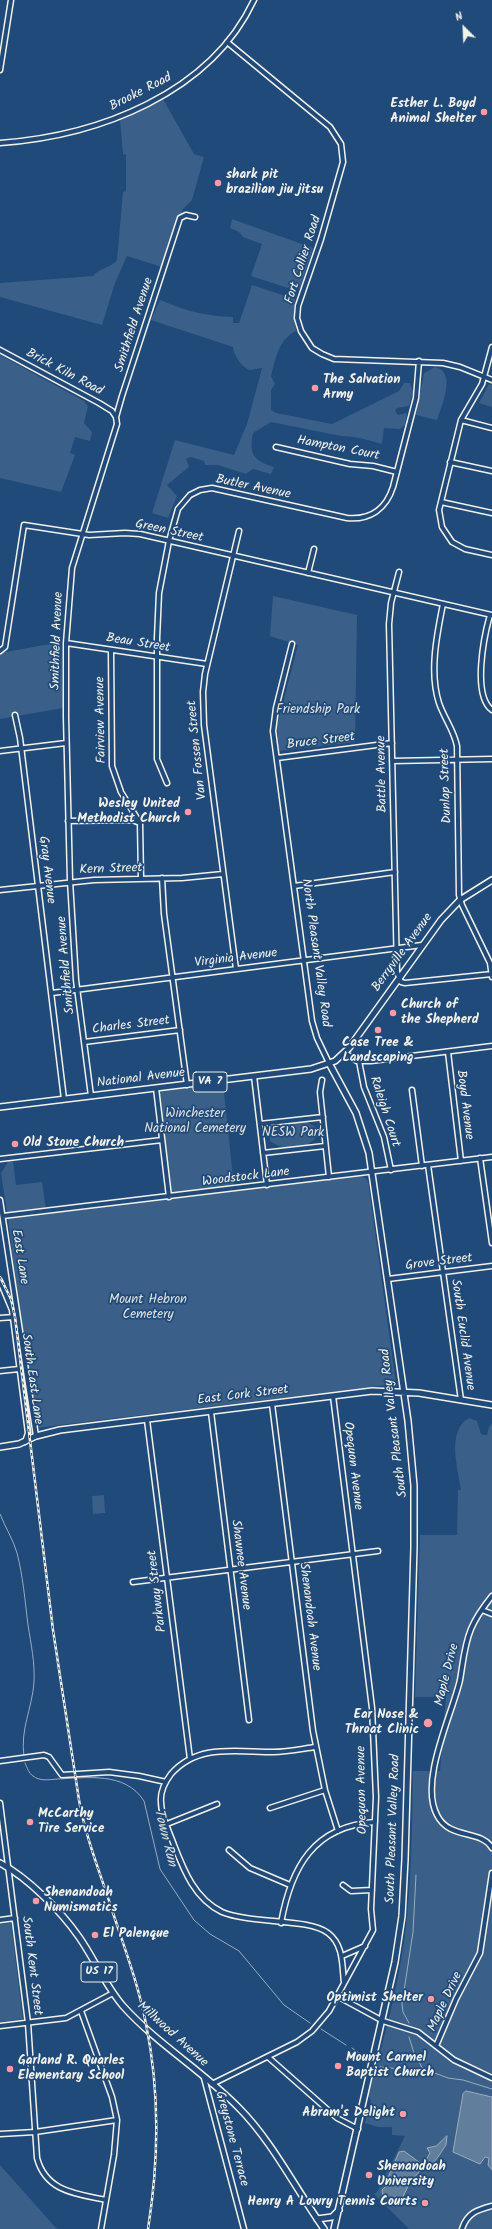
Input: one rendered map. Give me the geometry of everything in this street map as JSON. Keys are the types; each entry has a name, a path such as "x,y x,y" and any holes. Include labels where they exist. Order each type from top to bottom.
{"main road":[{"name":"Berryville Avenue","path":"345,1053 399,976 441,920 460,900 492,880"},
{"name":"National Avenue","path":"0,1107 310,1069 329,1063 345,1053"},
{"name":"North Pleasant Valley Road","path":"329,1063 359,1120 368,1146 388,1279"},
{"name":"South Pleasant Valley Road","path":"334,2229 340,2209 383,2021 400,1931 405,1859 415,1516 411,1447 388,1279"},
{"name":"East Cork Street","path":"0,1447 25,1442 36,1436 60,1430 380,1390 404,1392 492,1405"},
{"name":"Millwood Avenue","path":"0,1863 42,1896 68,1924 113,1993 140,2022 212,2084 249,2119 324,2229"},
{"path":"317,2219 332,2217 340,2209"}],"street":[{"path":"0,70 12,0"},
{"name":"Brooke Road","path":"0,142 61,135 127,114 181,83 202,68 227,42 246,15 254,0"},
{"name":"Fort Collier Road","path":"227,42 330,127 338,138 343,150 343,162 332,204 297,311 304,337 316,351 334,359 419,361 452,364 492,380"},
{"name":"Smithfield Avenue","path":"91,1096 77,990 70,881 66,743 66,642 70,586 82,534 117,424 116,417 141,335 180,218 186,215 195,218"},
{"path":"492,347 484,377 478,392 461,420 440,502 440,522 448,537 465,549 492,555"},
{"name":"Brick Kiln Road","path":"0,350 112,411 116,417"},
{"name":"Butler Avenue","path":"167,783 157,759 157,607 169,541 178,509 190,495 200,490 217,489 324,513 359,518 374,513 384,505 391,494 416,398 419,361"},
{"path":"461,420 492,428"},
{"name":"Hampton Court","path":"276,447 350,464 373,466 397,472"},
{"path":"450,462 492,471"},
{"path":"440,502 492,513"},
{"name":"Green Street","path":"0,651 5,647 24,525 82,534 96,535 132,533 491,615"},
{"name":"Van Fossen Street","path":"236,969 203,719 203,692 207,664 239,530"},
{"path":"308,573 314,549"},
{"name":"Battle Avenue","path":"399,572 389,622 396,948 397,972 399,976"},
{"name":"Dunlap Street","path":"443,604 436,654 437,690 442,710 453,731 457,760 460,900"},
{"path":"491,615 483,653 481,675 482,696 486,704 492,710"},
{"name":"Beau Street","path":"66,642 207,664"},
{"name":"North Pleasant Valley Road","path":"292,644 273,723 313,1023 319,1042 329,1063"},
{"name":"Fairview Avenue","path":"111,650 112,766 121,792 140,823"},
{"name":"Gray Avenue","path":"15,715 21,748 64,1099"},
{"path":"0,751 66,743"},
{"name":"Bruce Street","path":"277,758 392,743"},
{"path":"392,761 492,759"},
{"path":"68,821 132,820 140,823 141,878"},
{"path":"294,886 395,872"},
{"name":"Kern Street","path":"0,890 70,881 197,877 223,874"},
{"path":"162,878 187,1085"},
{"path":"399,976 401,982 405,983 492,975 491,968 460,900"},
{"name":"Virginia Avenue","path":"52,993 422,945"},
{"name":"Charles Street","path":"84,1042 180,1030"},
{"path":"345,1053 359,1061 492,1046"},
{"name":"Boyd Avenue","path":"448,1052 461,1161"},
{"name":"Raleigh Court","path":"359,1061 364,1087 384,1137 391,1170"},
{"path":"254,1076 267,1185"},
{"path":"322,1080 320,1089 329,1177"},
{"path":"156,1088 169,1197"},
{"path":"412,1090 422,1166"},
{"path":"260,1124 323,1118"},
{"path":"0,1159 162,1140"},
{"path":"264,1153 325,1146"},
{"name":"Woodstock Lane","path":"2,1216 492,1157"},
{"path":"480,1158 492,1243"},
{"name":"South Euclid Avenue","path":"428,1165 461,1400"},
{"name":"East Lane","path":"0,1200 18,1316"},
{"name":"Grove Street","path":"388,1279 492,1266"},
{"name":"South East Lane","path":"0,1281 10,1303 28,1433 25,1442"},
{"path":"0,1318 18,1316"},
{"name":"South East Lane","path":"18,1316 33,1428 36,1436"},
{"path":"0,1371 19,1369"},
{"name":"Opequon Avenue","path":"212,2084 297,2042 312,2031 324,2018 365,1946 373,1928 372,1890 376,1797 372,1708 354,1554 333,1396"},
{"name":"Shenandoah Avenue","path":"272,1404 316,1747 325,1790 338,1831"},
{"name":"Shawnee Avenue","path":"211,1412 249,1720"},
{"name":"Parkway Street","path":"147,1420 190,1759"},
{"path":"133,1582 230,1568 378,1551"},
{"name":"Maple Drive","path":"492,1596 472,1627 466,1644 460,1680 446,1720 434,1770 432,1792 434,1809 443,1824 456,1832 486,1841 492,1848"},
{"path":"482,1610 492,1614"},
{"path":"316,1747 280,1752 219,1750 190,1759 175,1770 166,1782 161,1801 167,1824 184,1871 193,1886 204,1899 218,1909 235,1916 313,1926 327,1932 337,1944 342,1956 344,1983"},
{"path":"0,1761 44,1755 49,1757 62,1775 110,1772 166,1782"},
{"path":"270,1808 325,1790"},
{"name":"South Kent Street","path":"0,1803 28,2023 35,2132 39,2164 52,2183 68,2192 106,2200"},
{"path":"167,1824 217,1804"},
{"path":"281,1923 290,1885 298,1867 307,1854 319,1842 338,1831 356,1824 375,1822"},
{"path":"229,1850 250,1868 290,1885"},
{"name":"Maple Drive","path":"436,2046 456,1999 480,1953 492,1873"},
{"path":"343,1885 351,1890 372,1890"},
{"path":"0,1920 15,1918"},
{"path":"342,1956 365,1946"},
{"path":"0,2026 66,2018 113,1993"},
{"path":"337,1996 383,2021 412,2029 454,2060 492,2078"},
{"path":"81,2011 112,2097 117,2120 114,2155 101,2229"},
{"path":"268,2057 337,2118 358,2129"},
{"name":"Greystone Terrace","path":"204,2078 244,2229"},
{"path":"0,2134 35,2132 117,2120"},
{"path":"462,2229 465,2221 472,2212 492,2206"}],"green space":[{"path":"163,99 194,154 204,157 192,200 183,209 162,267 127,256 115,283 102,325 0,297 0,283 93,276 98,271 112,265 117,260 123,192 126,191 126,155 123,154 120,120"},
{"path":"232,219 313,248 300,288 294,290 251,276 262,244 243,237 239,232 230,228"},
{"path":"252,285 295,299 294,317 296,331 281,344 276,356 271,376 275,384 271,390 271,410 276,413 332,424 399,391 404,383 410,383 413,392 409,406 397,408 395,411 398,415 407,413 405,425 400,429 384,428 382,444 357,437 341,436 271,422 253,433 252,452 261,462 274,467 271,474 253,469 246,474 218,465 205,465 204,461 191,457 186,459 189,467 167,485 177,496 168,518 152,513 175,440 234,455 247,424 262,368 250,370 244,367 238,360 233,347 151,320 160,300 196,312 233,317 233,323 239,323"},
{"path":"0,355 84,401 88,406 84,423 92,432 90,441 75,437 70,453 75,455 61,492 0,478"},
{"path":"435,367 442,370 447,382 437,420 416,415 424,373"},
{"path":"489,384 492,385 492,407 479,403"},
{"name":"Friendship Park","path":"273,596 357,615 355,742 279,751 277,726 298,645 270,636"},
{"path":"61,642 63,708 0,719 0,653"},
{"name":"Winchester National Cemetery","path":"223,1083 234,1186 171,1193 158,1092"},
{"name":"NESW Park","path":"305,1121 317,1128 317,1136 308,1144 302,1147 288,1148 275,1145 270,1141 269,1132 280,1123"},
{"path":"13,1161 16,1185 42,1182 46,1210 10,1214 7,1212 1,1173 8,1162"},
{"name":"Mount Hebron Cemetery","path":"363,1176 368,1181 396,1384 36,1428 10,1250 12,1249 8,1219"},
{"path":"469,1418 477,1421 481,1434 484,1435 487,1435 489,1427 492,1423 492,2229 409,2229 374,2194 377,2192 405,2136 392,2135 392,2127 378,2127 365,2123 371,2101 368,2095 392,2007 401,1962 410,1881 413,1771 440,1771 446,1697 415,1697 420,1535 457,1535 458,1490 461,1490 456,1462 456,1441 462,1424"},
{"path":"104,1495 105,1513 93,1514 92,1496"},
{"path":"11,1923 23,2019 0,2022 0,1924"},
{"path":"0,2165 56,2228 60,2229 0,2229"}],"shaded area":[{"path":"466,2091 492,2097 492,2170 488,2165 489,2158 485,2157 480,2164 453,2152 463,2094"},
{"path":"447,2136 446,2145 438,2157 429,2168 421,2170 410,2182 401,2201 398,2201 396,2196 391,2199 383,2198 382,2190 388,2184 387,2180 399,2152 404,2151 423,2165 430,2153 427,2148 436,2146"}],"waterway":[{"name":"Town Run","path":"0,1514 17,1553 33,1661 34,1682 25,1728 23,1747 24,1757"},
{"name":"Town Run","path":"25,1763 30,1774 38,1779 104,1778 126,1785 136,1791 144,1801 160,1869 194,1920 210,1934 239,1951 284,2005 310,2023"},
{"path":"409,2023 403,2012 402,2004 413,1932 416,1875"},
{"name":"Town Run","path":"321,2029 346,2045"},
{"path":"409,2037 414,2053 424,2071"},
{"name":"Town Run","path":"352,2048 366,2058"},
{"name":"Town Run","path":"380,2067 432,2072 448,2078 463,2080 492,2089"}],"railway":[{"path":"0,1277 11,1299 15,1317 53,1630 79,1800 90,1843 136,1982 151,2050 156,2101 156,2152 152,2203 148,2229"}],"place":[{"name":"Esther L. Boyd Animal Shelter","path":"484,112"},
{"name":"shark pit brazilian jiu jitsu","path":"218,183"},
{"name":"The Salvation Army","path":"315,388"},
{"name":"Wesley United Methodist Church","path":"188,812"},
{"name":"Church of the Shepherd","path":"393,1013"},
{"name":"Case Tree & Landscaping","path":"378,1030"},
{"name":"Old Stone Church","path":"15,1144"},
{"name":"Ear Nose & Throat Clinic","path":"428,1723"},
{"name":"McCarthy Tire Service","path":"30,1822"},
{"name":"Shenandoah Numismatics","path":"36,1901"},
{"name":"El Palenque","path":"95,1935"},
{"name":"Optimist Shelter","path":"431,1999"},
{"name":"Mount Carmel Baptist Church","path":"338,2066"},
{"name":"Garland R. Quarles Elementary School","path":"10,2069"},
{"name":"Abram's Delight","path":"403,2114"},
{"name":"Shenandoah University","path":"369,2175"},
{"name":"Henry A Lowry Tennis Courts","path":"425,2203"}]}
